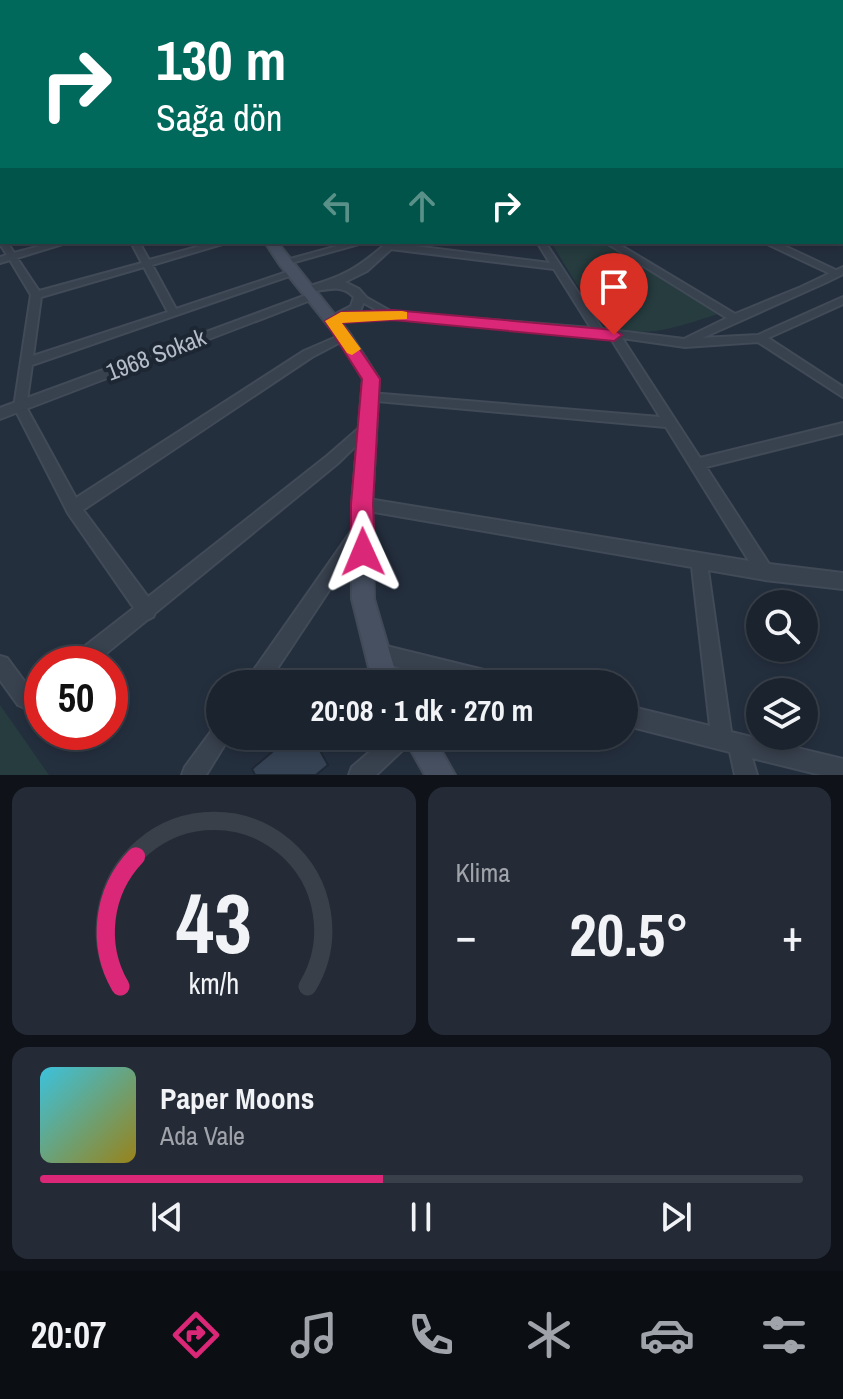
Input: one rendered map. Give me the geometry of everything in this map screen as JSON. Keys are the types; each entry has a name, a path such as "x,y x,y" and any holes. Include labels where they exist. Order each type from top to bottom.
{"main road":[{"path":"272,244 309,293 337,319 371,379 362,504 363,599 382,670"},
{"path":"426,750 441,775"}],"street":[{"path":"58,244 6,258 36,295 20,407 73,508 147,611"},
{"path":"136,244 173,312"},
{"path":"36,295 147,265 190,247 211,244"},
{"path":"28,362 356,244"},
{"path":"337,319 356,308 363,269 392,244 555,266"},
{"path":"542,244 555,266 671,423 765,572"},
{"path":"612,244 737,320"},
{"path":"773,244 841,273"},
{"name":"1968 Sokak","path":"0,414 332,284 363,269"},
{"path":"685,343 841,273"},
{"path":"332,284 350,287 393,315"},
{"path":"337,319 393,315 685,343 760,338 843,300"},
{"path":"73,508 308,354 345,337"},
{"path":"760,338 843,393"},
{"path":"370,397 671,423"},
{"path":"101,646 370,426"},
{"path":"697,464 843,428"},
{"path":"362,504 765,572 843,581"},
{"path":"266,670 362,528"},
{"path":"699,561 730,742 746,775"},
{"path":"378,653 445,670"},
{"path":"0,665 24,697"},
{"path":"638,719 843,770"},
{"path":"193,775 210,750"},
{"path":"360,775 388,750"}],"green space":[{"path":"552,244 606,244 722,313 658,331 631,331 619,328 600,314"},
{"path":"0,705 24,739 24,750 32,750 49,775 0,775"}],"building":[{"path":"274,750 320,750 328,765 316,775 255,775 252,769"}],"slow traffic":[{"path":"352,349 332,321 341,317 367,315 402,316"}],"route":[{"path":"363,552 362,504 371,379 332,321 341,317 393,315 614,335"}]}
